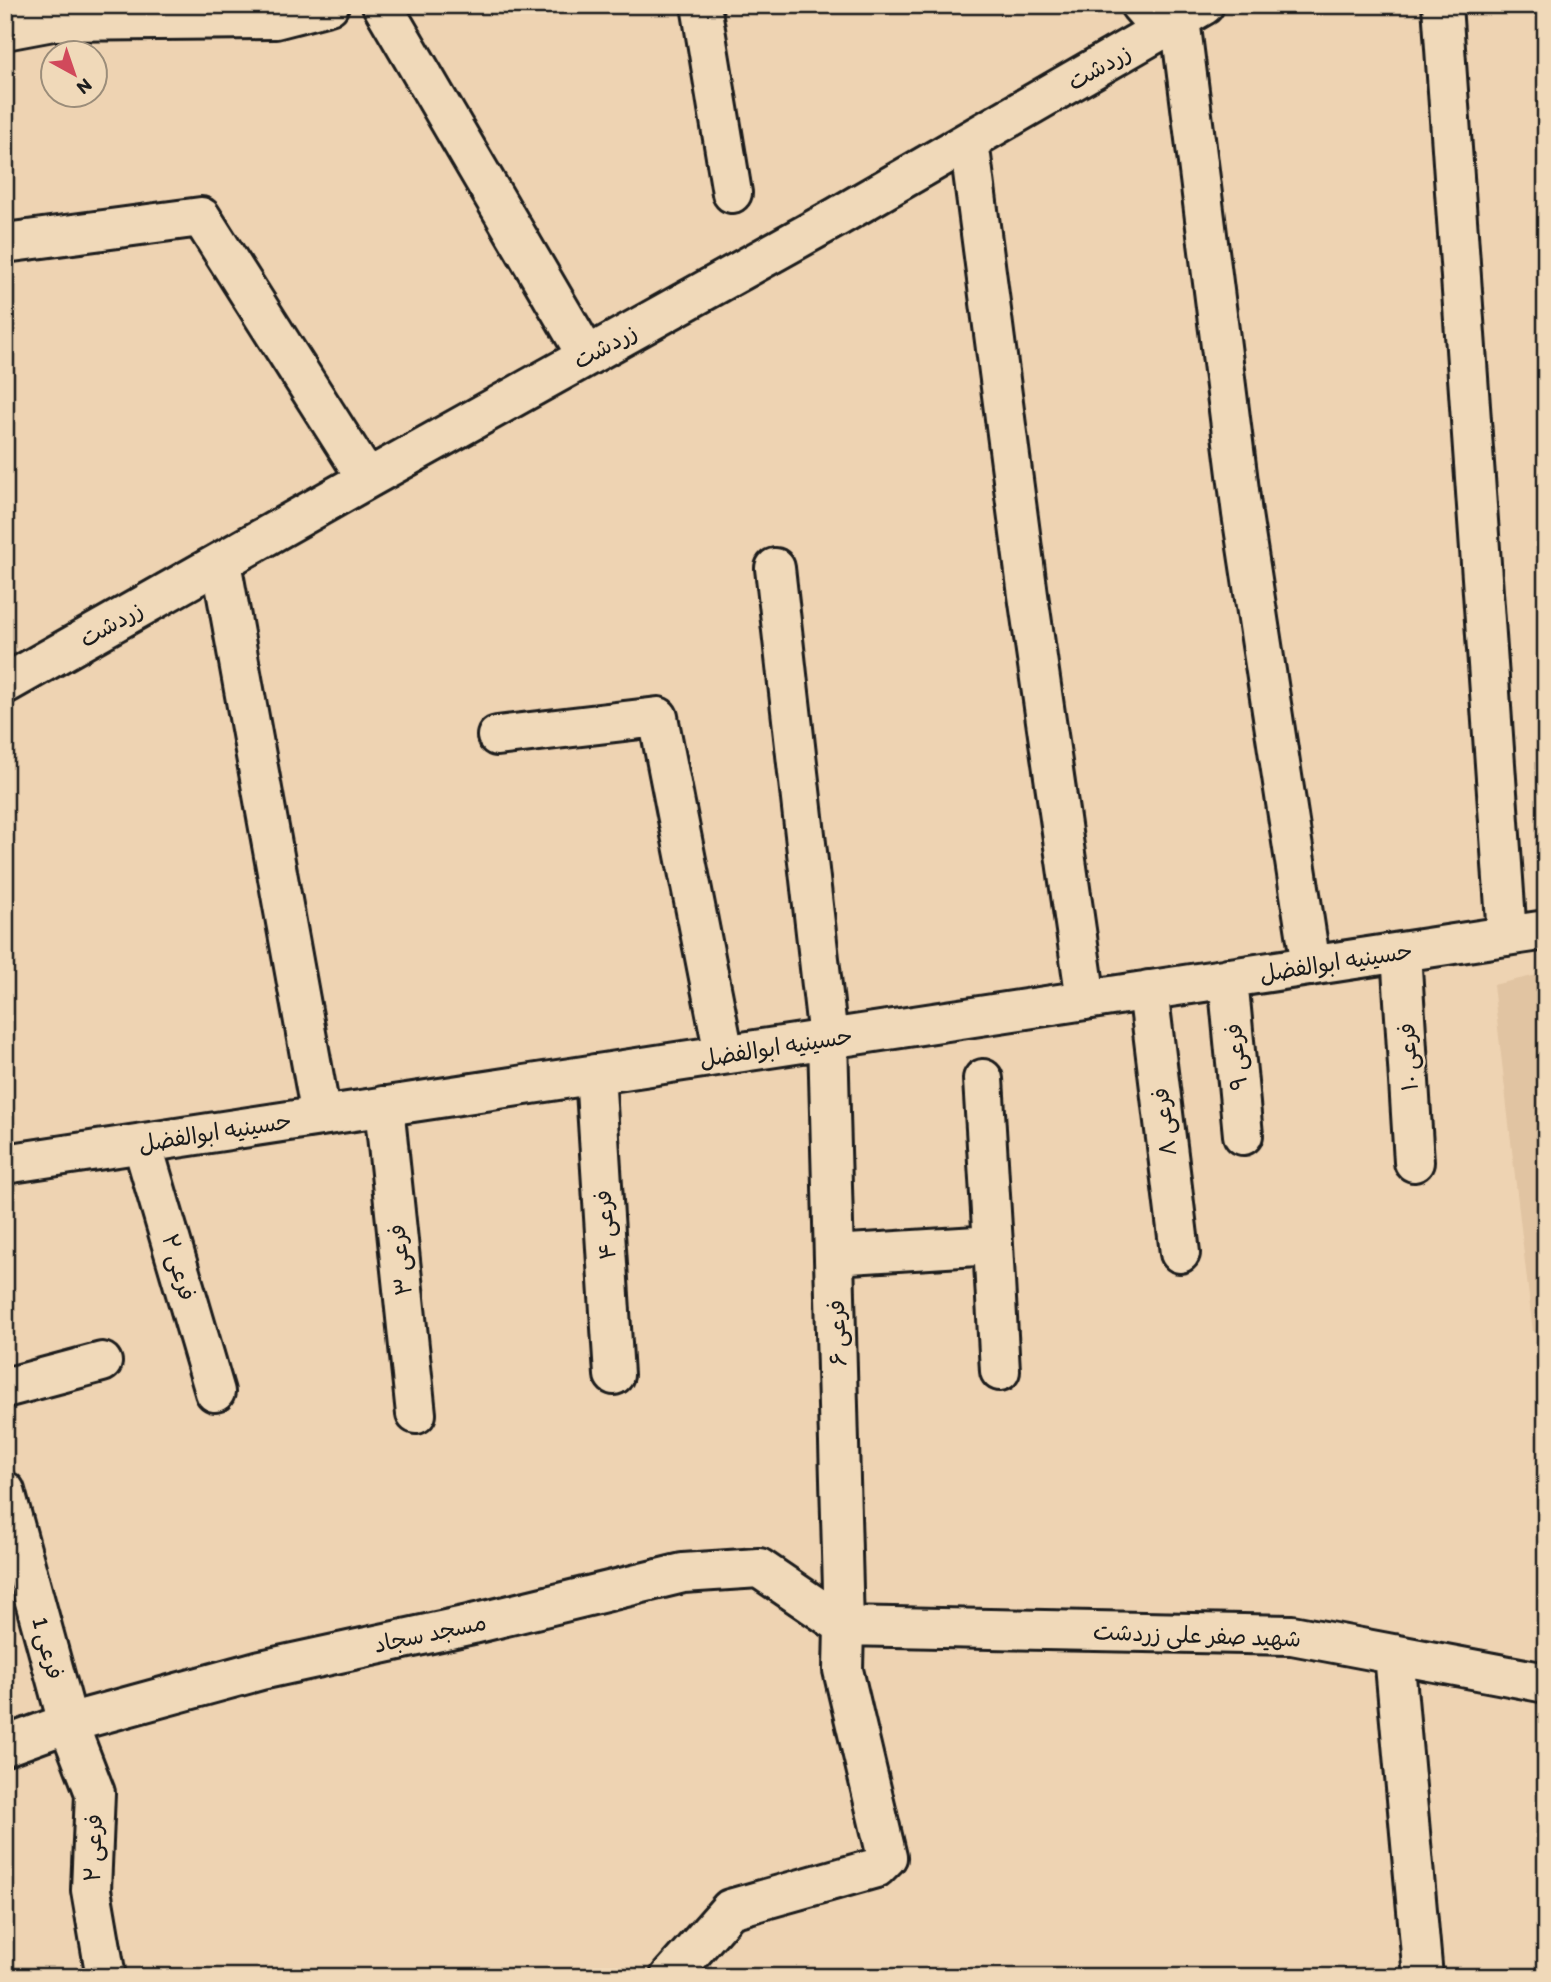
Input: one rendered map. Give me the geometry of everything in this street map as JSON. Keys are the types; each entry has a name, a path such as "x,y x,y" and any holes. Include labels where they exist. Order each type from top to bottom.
{"street":[{"path":"5,30 53,21 275,19 329,5"},
{"path":"382,5 587,356"},
{"path":"701,5 732,193"},
{"path":"1442,5 1507,936"},
{"path":"1172,15 1242,514 1311,966"},
{"name":"زردشت","path":"5,684 969,141 1172,15"},
{"path":"969,141 1028,595 1086,1000"},
{"path":"5,243 201,217 367,479"},
{"path":"221,562 321,1116"},
{"name":"فرعی ۶","path":"670,1977 730,1909 876,1868 887,1857 843,1670 828,1039 775,568"},
{"path":"497,736 658,717 724,1055"},
{"name":"حسینیه ابوالفضل","path":"5,1164 1546,930"},
{"name":"فرعی ۱۰","path":"1401,952 1414,1162"},
{"name":"فرعی ۹","path":"1228,978 1243,1135"},
{"name":"فرعی ۸","path":"1148,990 1180,1253"},
{"name":"فرعی ۴","path":"595,1074 614,1375"},
{"path":"983,1079 1000,1371"},
{"name":"فرعی ۳","path":"384,1106 416,1415"},
{"name":"فرعی ۲","path":"142,1143 215,1392"},
{"path":"834,1255 993,1245"},
{"path":"5,1388 102,1362"},
{"name":"فرعی 1","path":"5,1491 68,1723"},
{"name":"مسجد سجاد","path":"5,1746 68,1723 261,1670 473,1625 683,1573 759,1568 844,1626"},
{"name":"شهید صفر علی زردشت","path":"844,1626 1292,1634 1546,1683"},
{"path":"1394,1654 1423,1977"},
{"name":"فرعی ۲","path":"68,1723 95,1793 91,1890 106,1977"}],"shaded area":[{"path":"1546,973 1546,1331 1533,1332 1493,985"},
{"path":"1541,1387 1546,1387 1546,1481"}]}
